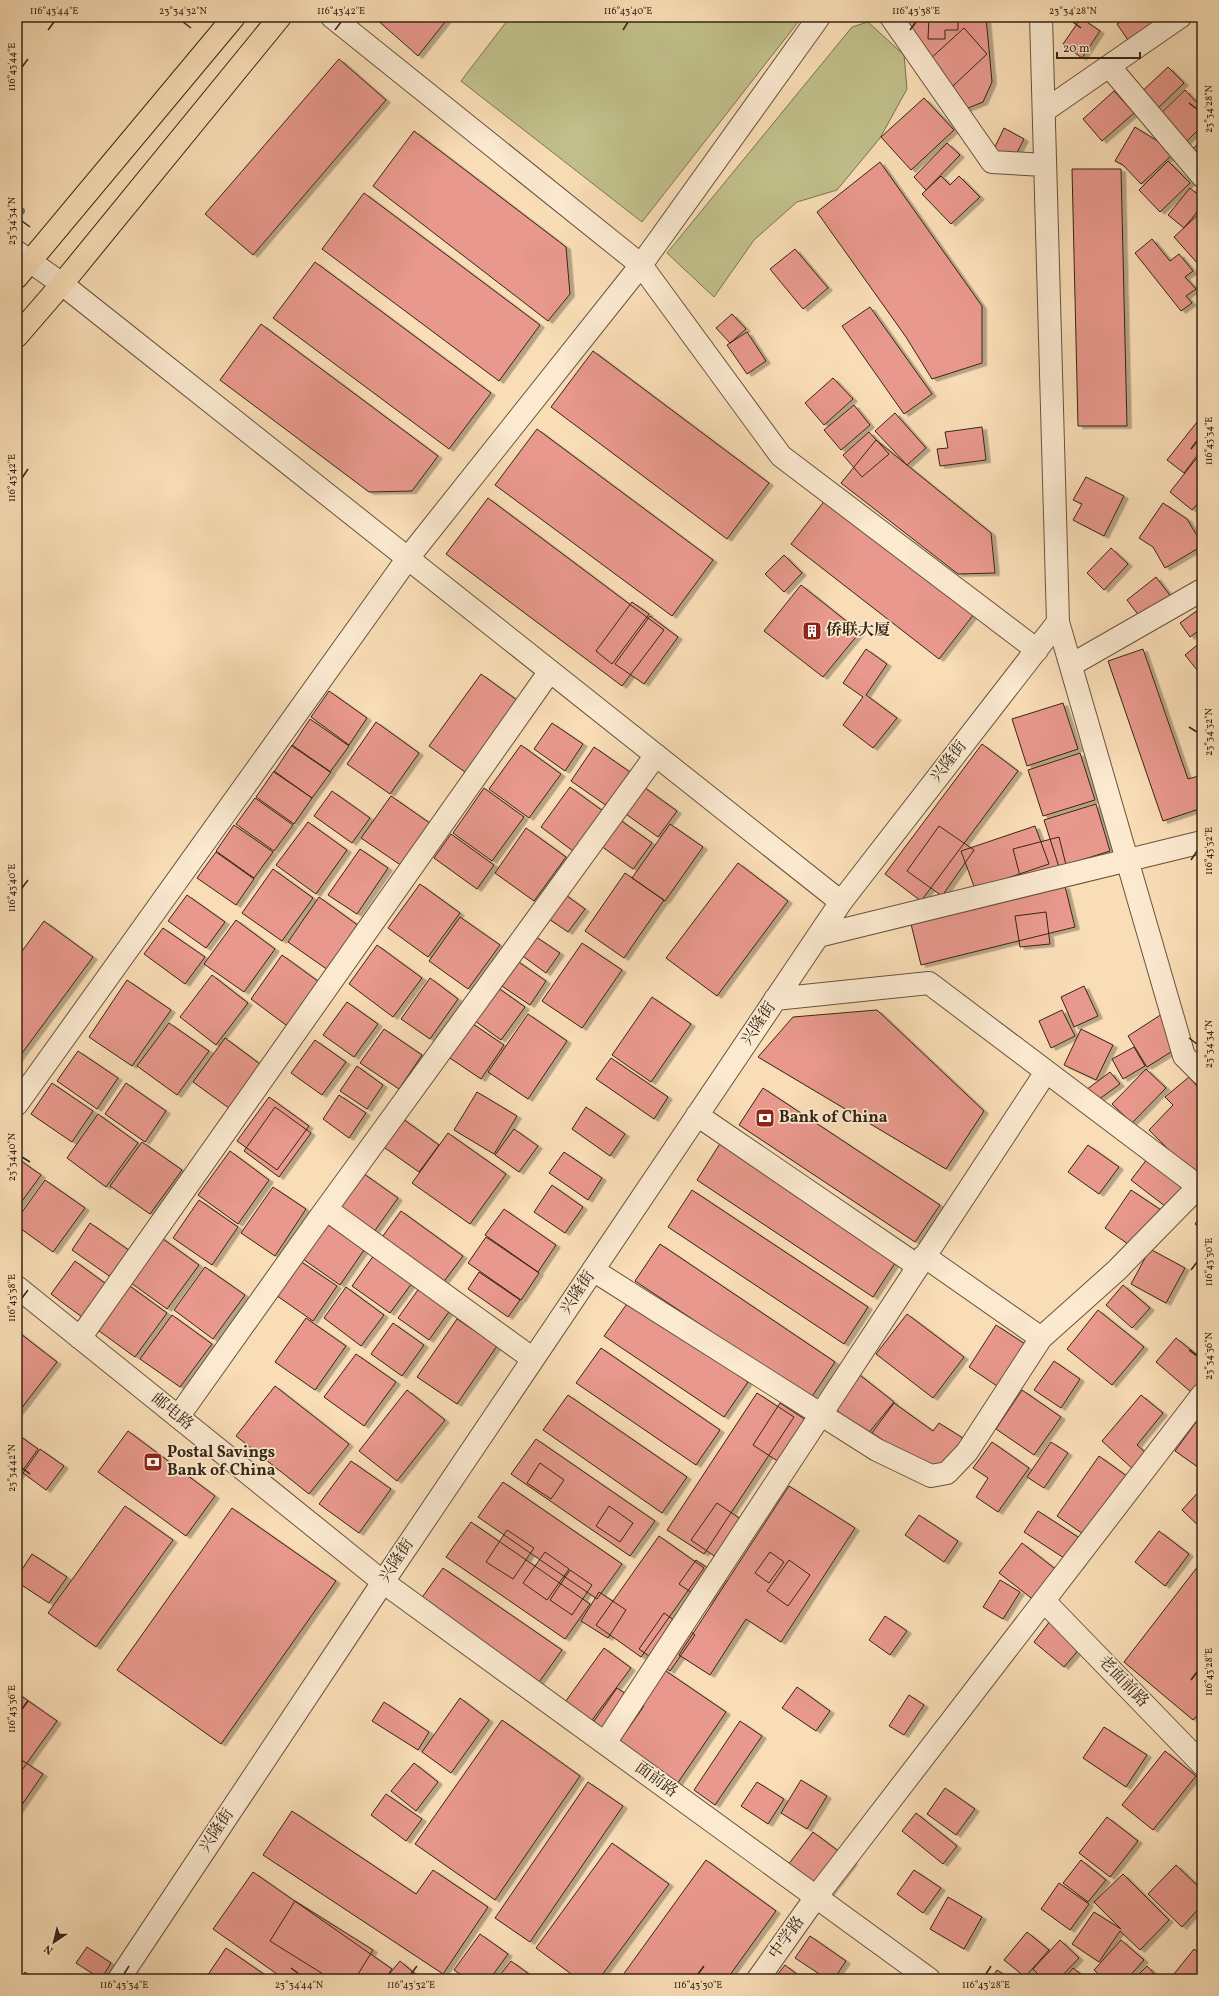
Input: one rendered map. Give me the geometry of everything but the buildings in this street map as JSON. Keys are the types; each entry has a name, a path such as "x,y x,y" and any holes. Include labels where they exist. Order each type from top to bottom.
{"main road":[{"path":"21,264 234,17"},
{"path":"17,336 62,284 280,17"}],"street":[{"path":"332,17 641,265 781,456 1037,650"},
{"path":"17,1104 408,558 641,265 819,17"},
{"path":"891,17 992,162 1044,165"},
{"path":"1041,17 1058,622 1184,1056 1202,1074"},
{"path":"1044,111 1180,17"},
{"path":"1109,66 1202,176"},
{"path":"21,264 62,284 841,902"},
{"path":"1071,665 1202,590"},
{"name":"兴隆街","path":"119,1979 383,1582 841,902 1058,622"},
{"path":"80,1338 550,671"},
{"path":"178,1417 326,1209 656,755"},
{"path":"818,936 1202,842"},
{"path":"593,1270 877,1450 931,1476 947,1473 967,1452 1041,1338 1117,1270 1201,1186 1046,1072 929,983 775,999"},
{"path":"604,1743 1046,1072"},
{"path":"697,1115 1041,1338"},
{"path":"326,1209 533,1360"},
{"name":"邮电路","path":"17,1287 383,1582"},
{"name":"中学路","path":"758,1979 816,1897 1202,1395"},
{"name":"面前路","path":"383,1582 929,1979"},
{"name":"老面前路","path":"1044,1601 1202,1764"}],"shaded area":[{"path":"510,17 802,17 642,222 461,81"},
{"path":"868,22 904,55 907,89 880,138 837,190 797,202 754,240 714,297 667,253 852,27"}],"waterway":[{"path":"17,209 21,211"}],"place":[{"name":"侨联大厦","path":"812,631"},
{"name":"Bank of China","path":"765,1118"},
{"name":"Postal Savings Bank of China","path":"153,1462"}]}
